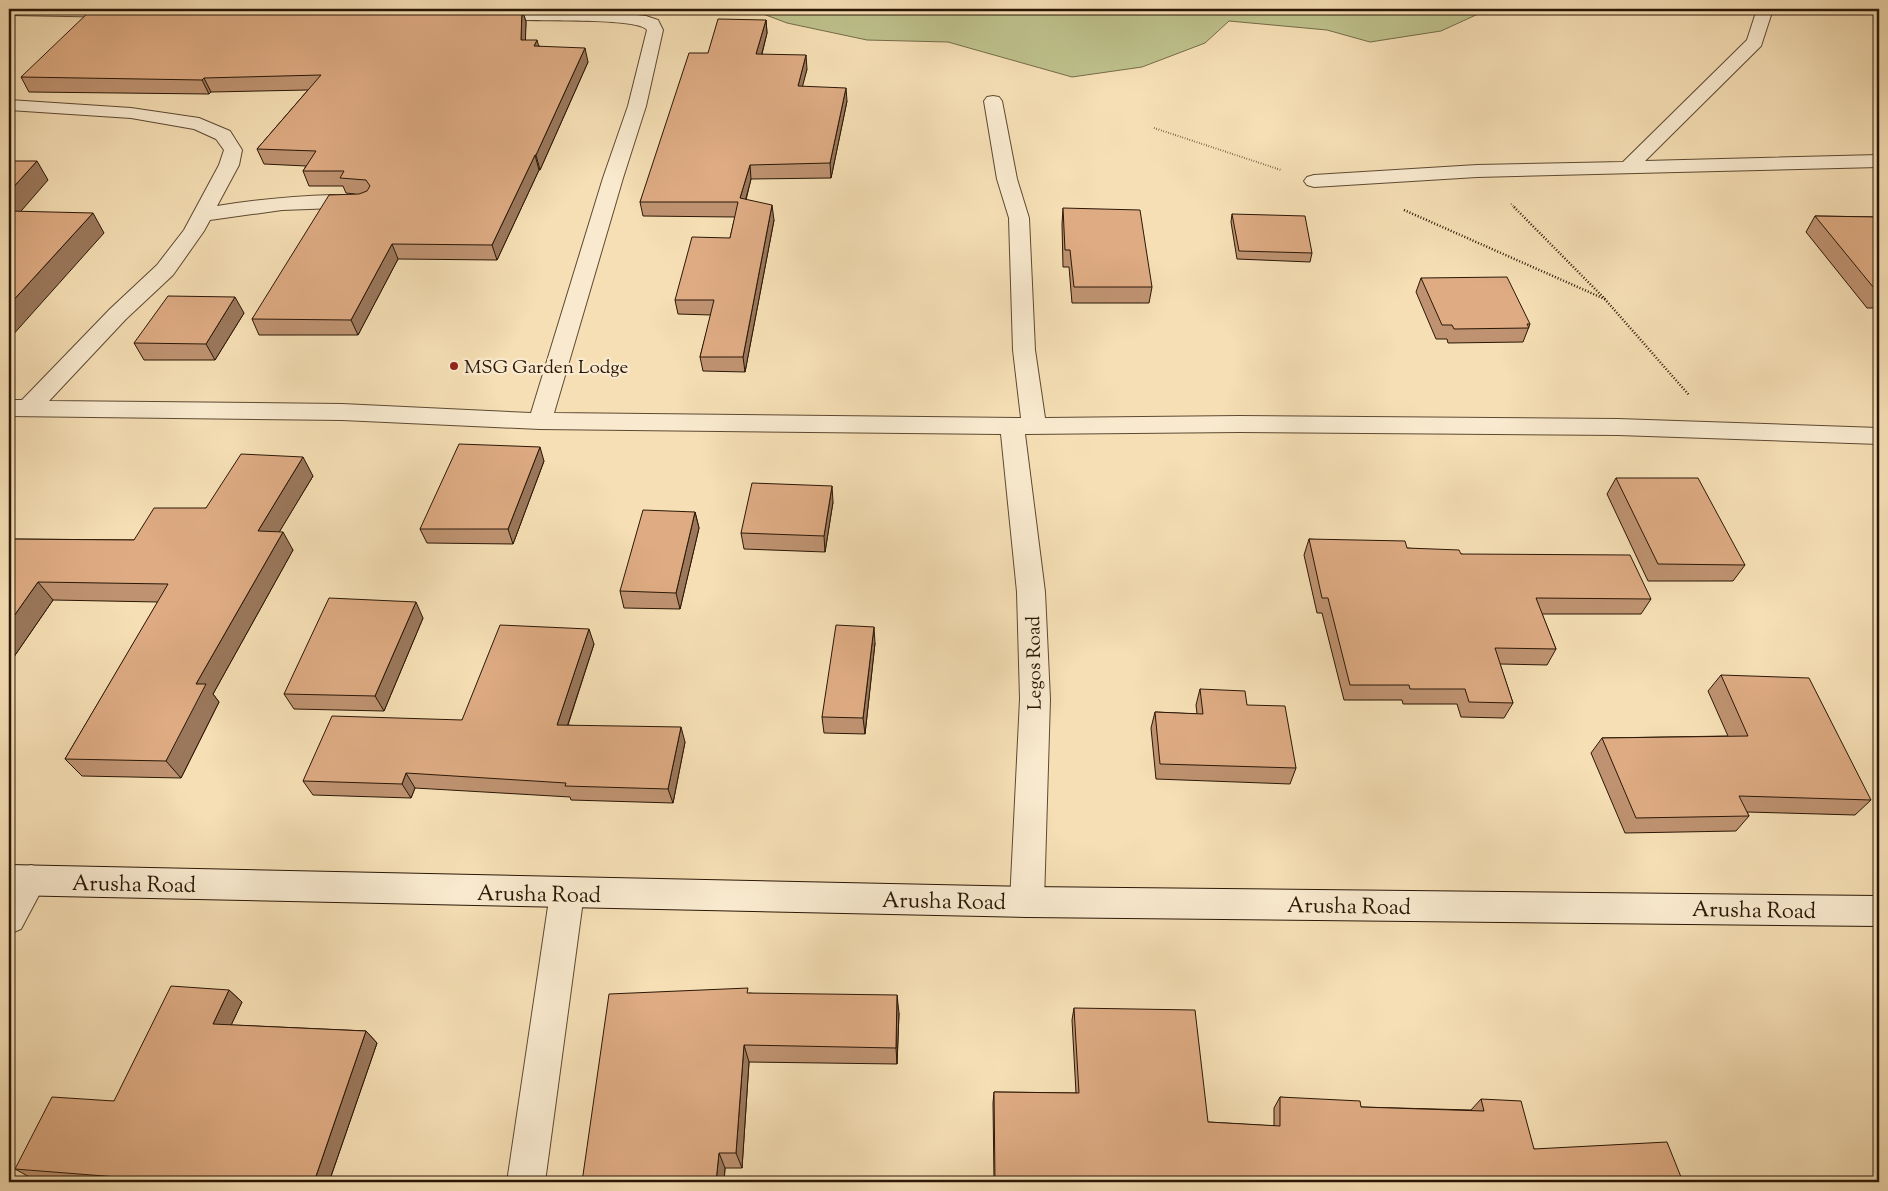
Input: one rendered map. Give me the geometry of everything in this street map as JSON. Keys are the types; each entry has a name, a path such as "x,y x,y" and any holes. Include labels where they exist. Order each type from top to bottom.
{"street":[{"path":"1630,166 1755,42 1765,9"},
{"path":"9,10 113,10 140,12"},
{"path":"468,14 609,17 646,21 652,24 655,30 637,106 613,178 540,421"},
{"name":"Legos Road","path":"993,101 1007,179 1019,218 1024,350 1023,426 1035,699 1026,902"},
{"path":"9,105 131,113 199,124 224,135 233,150 229,165 194,231 166,270 19,408"},
{"path":"1314,181 1477,170 1879,161"},
{"path":"202,216 239,208 296,202 364,201"},
{"path":"19,408 342,412 540,421 1023,426 1240,424 1618,427 1879,436"},
{"path":"9,918 20,880"},
{"name":"Arusha Road","path":"20,880 567,894 1026,902 1879,910"},
{"path":"526,1182 567,894"}],"path":[{"path":"1477,170 1607,300 1655,353 1717,430"}],"green space":[{"path":"750,9 1489,9 1441,31 1370,42 1327,30 1229,21 1205,43 1142,67 1072,77 948,42 867,40 787,23"}],"building":[{"path":"92,9 522,9 521,40 537,40 534,46 585,48 492,245 392,244 351,320 252,319 329,195 359,194 367,191 370,186 366,180 340,178 344,171 303,171 316,151 257,149 321,75 204,78 202,80 21,77"},
{"path":"718,19 766,20 756,54 806,55 798,86 846,88 830,163 750,165 740,198 772,205 743,357 700,357 714,300 675,300 692,237 730,238 738,202 640,202 689,53 708,53"},
{"path":"9,161 37,161 9,192"},
{"path":"1063,208 1140,210 1152,287 1074,287 1070,250 1065,250"},
{"path":"9,211 93,213 9,305"},
{"path":"1232,214 1305,216 1312,253 1239,251"},
{"path":"1815,216 1879,217 1879,293 1878,293"},
{"path":"1507,277 1530,324 1527,324 1529,328 1454,329 1452,325 1442,325 1421,278"},
{"path":"168,296 235,297 206,344 134,343"},
{"path":"459,444 540,447 508,529 420,529"},
{"path":"241,454 303,457 258,531 283,532 196,684 206,684 166,761 65,759 168,584 38,582 9,623 9,539 134,540 154,508 206,508"},
{"path":"1616,478 1698,478 1745,565 1658,564"},
{"path":"752,483 832,486 824,536 741,533"},
{"path":"643,510 695,512 676,593 620,591"},
{"path":"1309,539 1405,541 1407,548 1459,550 1461,554 1630,555 1651,599 1536,598 1556,649 1495,648 1513,703 1469,702 1465,689 1410,689 1409,685 1350,685 1328,598 1322,598"},
{"path":"329,598 416,602 375,696 284,694"},
{"path":"500,625 589,629 557,725 681,727 668,789 565,786 566,783 406,773 402,784 303,781 332,716 462,720"},
{"path":"836,625 874,627 863,718 822,717"},
{"path":"1721,675 1809,678 1871,800 1739,796 1749,816 1636,818 1602,738 1748,736"},
{"path":"1200,689 1245,691 1247,705 1285,706 1296,768 1160,764 1155,712 1203,714"},
{"path":"171,986 229,990 213,1024 366,1031 314,1182 181,1182 15,1169 52,1097 114,1101"},
{"path":"748,988 747,993 897,995 896,1048 744,1045 736,1153 719,1153 716,1182 582,1182 609,994"},
{"path":"1074,1008 1195,1010 1208,1122 1280,1126 1280,1097 1360,1101 1361,1107 1484,1111 1481,1099 1521,1101 1534,1149 1667,1142 1683,1182 995,1182 994,1092 1079,1093"}],"place":[{"name":"MSG Garden Lodge","path":"454,366"}]}
